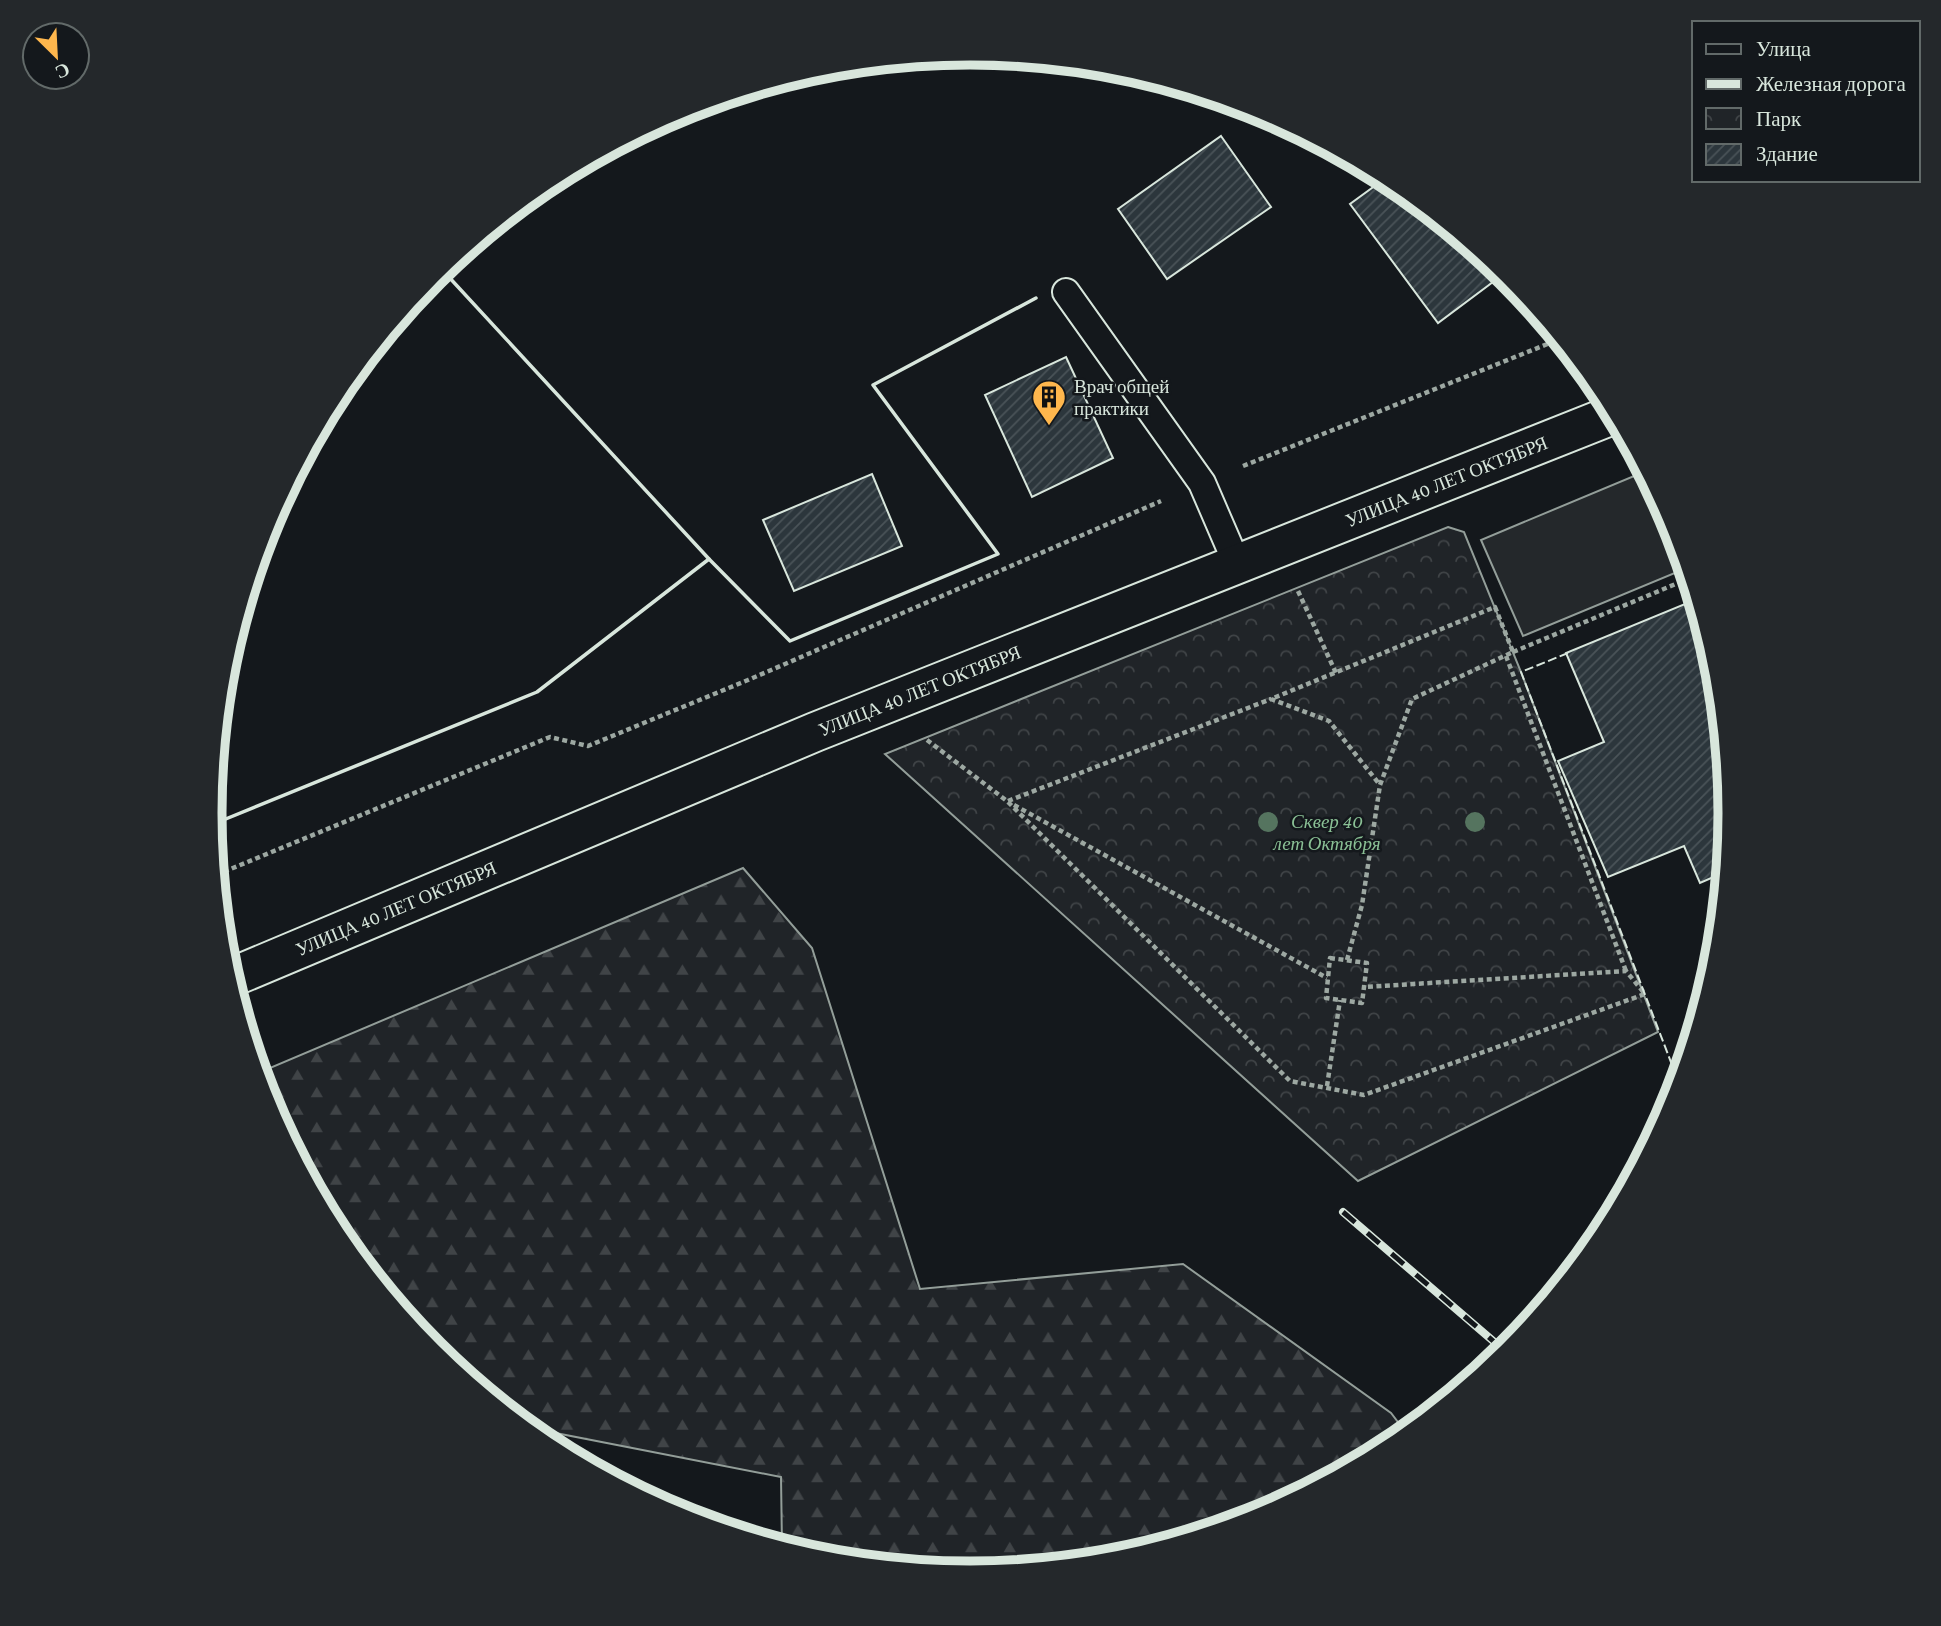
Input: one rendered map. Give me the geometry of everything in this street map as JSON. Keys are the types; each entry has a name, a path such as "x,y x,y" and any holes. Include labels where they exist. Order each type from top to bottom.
{"main road":[{"name":"УЛИЦА 40 ЛЕТ ОКТЯБРЯ","path":"240,974 815,732 1606,418"}],"lane":[{"path":"1066,292 1202,483 1237,564"}],"path":[{"path":"225,871 550,737 588,746 748,680 1202,483 1552,342"},
{"path":"1278,548 1336,673"},
{"path":"1347,960 1362,905 1380,785 1412,699 1513,652 1682,581"},
{"path":"1007,802 1336,673 1494,607 1513,652"},
{"path":"923,737 1007,802 1290,1081 1364,1095 1645,994 1626,971 1506,656"},
{"path":"1271,699 1329,721 1380,785"},
{"path":"1007,802 1327,978"},
{"path":"1330,958 1347,960 1367,963 1362,1003 1325,998 1330,958"},
{"path":"1364,987 1626,971"},
{"path":"1326,1086 1340,1000"}],"green space":[{"name":"Сквер 40 лет Октября","path":"1448,527 1464,532 1521,672 1658,1032 1358,1181 885,754"},
{"path":"743,868 812,948 920,1289 1183,1264 1391,1413 1400,1425 1345,1461 1257,1504 1211,1522 1116,1547 1019,1560 922,1560 873,1555 782,1537 781,1477 551,1432 477,1376 408,1306 348,1229 299,1144 268,1069"}],"shaded area":[{"path":"1638,474 1679,571 1523,636 1481,540"}],"building":[{"path":"1221,136 1271,207 1167,279 1118,209"},
{"path":"1376,185 1426,219 1496,280 1438,323 1350,204"},
{"name":"Врач общей практики","path":"1066,357 1113,458 1032,497 985,395"},
{"path":"872,474 902,546 794,591 763,520"},
{"path":"1688,603 1704,667 1717,764 1719,813 1716,876 1700,883 1684,846 1608,877 1558,761 1604,742 1566,653"}],"railway":[{"path":"1343,1212 1497,1345"}],"fence":[{"path":"1568,653 1521,672 1673,1069"}],"wall":[{"path":"222,820 537,692 709,559 449,277"},
{"path":"709,559 790,641 998,554 873,385 1036,298"}],"place":[{"name":"Врач общей практики","path":"1049,427"}]}
